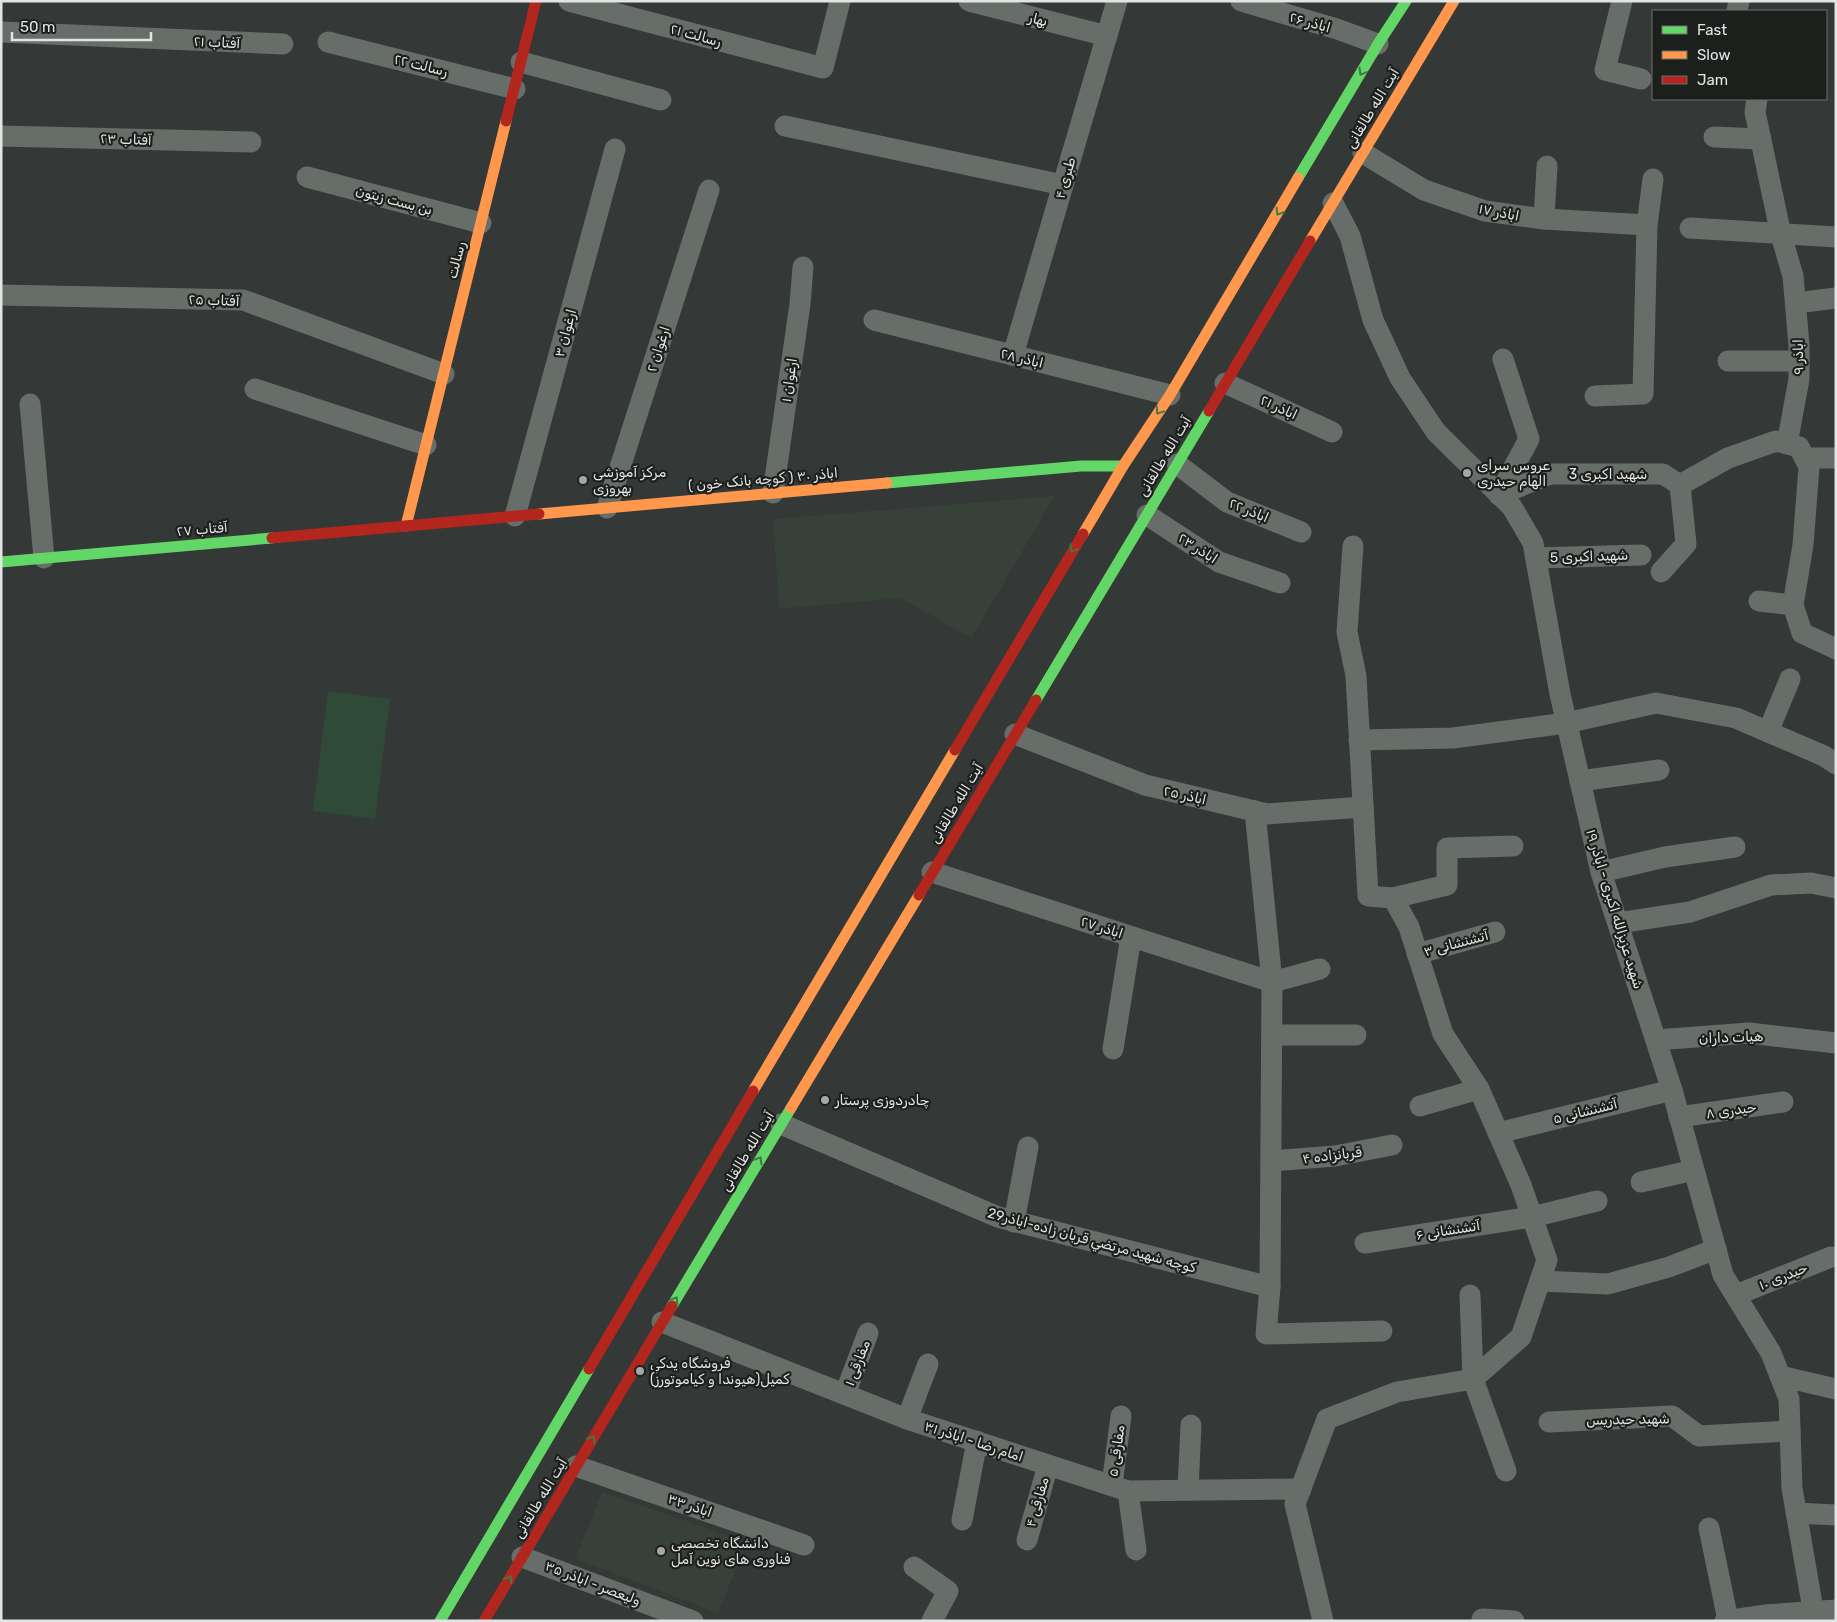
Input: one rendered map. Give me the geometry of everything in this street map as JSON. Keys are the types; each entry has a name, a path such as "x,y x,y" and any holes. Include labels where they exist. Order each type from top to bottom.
{"main road":[{"name":"رسالت","path":"406,526 536,1"},
{"name":"آیت الله طالقانی","path":"440,1621 1122,466 1170,395 1378,44 1406,1"},
{"name":"آیت الله طالقانی","path":"484,1621 1147,515 1177,464 1223,373 1275,300 1454,1"},
{"path":"1239,279 1242,296"},
{"path":"1256,305 1262,305 1275,300"},
{"path":"1190,361 1206,356"},
{"name":"اباذر ۳۰ ( کوچه بانک خون )","path":"406,526 1081,466 1122,466"},
{"name":"آفتاب ۲۷","path":"1,562 406,526"}],"street":[{"name":"رسالت ۲۱","path":"569,1 823,68 840,1"},
{"name":"بهار","path":"969,1 1107,36"},
{"name":"طبری ۴","path":"1013,355 1117,1"},
{"name":"اباذر ۲۶","path":"1241,1 1378,44"},
{"path":"1622,1 1605,70 1642,79"},
{"name":"آفتاب ۲۱","path":"1,32 283,44"},
{"name":"رسالت ۲۲","path":"328,42 515,89"},
{"path":"521,62 661,100"},
{"name":"اباذر ۹","path":"1757,100 1755,112 1781,235 1793,276 1796,303 1799,379 1787,444"},
{"path":"785,126 1063,185"},
{"name":"آفتاب ۲۳","path":"1,136 251,142"},
{"path":"1714,136 1761,139"},
{"name":"ارغوان ۳","path":"515,516 615,149"},
{"name":"اباذر ۱۷","path":"1363,152 1424,190 1485,211 1544,219 1647,225"},
{"path":"1544,219 1547,166"},
{"name":"بن بست زیتون","path":"307,177 481,223"},
{"path":"1595,396 1643,394 1647,225 1653,179"},
{"name":"ارغوان ۲","path":"607,508 709,190"},
{"name":"شهید عزیزالله اکبری - اباذر ۱۹","path":"1332,204 1350,236 1374,320 1400,378 1436,432 1512,507 1533,543 1560,694 1601,872 1672,1090 1724,1276 1771,1353 1789,1398 1792,1488 1814,1616"},
{"path":"1690,228 1836,237"},
{"name":"ارغوان ۱","path":"773,493 804,267"},
{"name":"آفتاب ۲۵","path":"1,295 243,300 444,374"},
{"path":"1796,303 1836,298"},
{"name":"اباذر ۲۸","path":"874,320 1170,395"},
{"path":"1499,495 1529,438 1503,359"},
{"path":"1728,361 1799,361"},
{"name":"اباذر ۲۱","path":"1223,373 1332,432"},
{"path":"255,389 426,445"},
{"path":"30,404 44,558"},
{"path":"1661,572 1686,544 1680,485 1728,458 1776,441 1799,446 1809,467 1803,545 1793,606 1802,632 1836,649"},
{"path":"1805,458 1836,458"},
{"name":"اباذر ۲۲","path":"1177,464 1227,502 1301,532"},
{"name":"شهید اکبری 3","path":"1499,495 1550,474 1663,474 1680,485"},
{"name":"اباذر ۲۳","path":"1147,515 1219,562 1280,583"},
{"path":"1353,546 1347,632 1356,676 1368,896 1392,898 1447,885 1447,848 1513,846"},
{"name":"شهید اکبری 5","path":"1536,558 1641,554"},
{"path":"1759,601 1793,606"},
{"path":"1768,732 1790,679"},
{"path":"1359,740 1452,738 1566,723 1656,703 1736,718 1824,756 1836,764"},
{"name":"اباذر ۲۵","path":"1015,734 1145,785 1267,814 1363,807"},
{"path":"1580,781 1659,770"},
{"path":"1255,811 1272,982 1270,1287 1266,1334 1382,1331"},
{"path":"1601,872 1666,857 1735,847"},
{"name":"اباذر ۲۷","path":"932,872 1272,982"},
{"path":"1618,924 1690,912 1771,885 1811,883 1836,888"},
{"path":"1323,1621 1295,1504 1327,1419 1397,1392 1473,1379 1521,1337 1547,1260 1521,1185 1479,1088 1443,1034 1409,927 1392,898"},
{"name":"آتشنشانی ۳","path":"1417,954 1495,932"},
{"path":"1113,1049 1131,937"},
{"path":"1272,982 1320,969"},
{"name":"هیات داران","path":"1656,1040 1749,1033 1836,1043"},
{"path":"1272,1036 1356,1036"},
{"path":"1420,1106 1479,1088"},
{"name":"آتشنشانی ۵","path":"1498,1133 1672,1090"},
{"name":"حیدری ۸","path":"1679,1117 1784,1102"},
{"name":"كوچه شهيد مرتضي قربان زاده-اباذر29","path":"781,1124 998,1218 1270,1287"},
{"name":"قربانزاده ۴","path":"1271,1161 1335,1156 1392,1145"},
{"path":"1014,1222 1028,1148"},
{"path":"1641,1182 1694,1170"},
{"name":"آتشنشانی ۶","path":"1365,1243 1532,1216 1597,1201"},
{"path":"1540,1281 1608,1284 1669,1268 1716,1249"},
{"name":"حیدری ۱۰","path":"1736,1295 1831,1257"},
{"path":"1470,1295 1473,1379 1506,1471"},
{"name":"امام رضا - اباذر ۳۱","path":"662,1322 907,1419 1120,1488 1188,1490 1300,1489"},
{"name":"مفارقی ۱","path":"845,1394 868,1333"},
{"path":"907,1419 928,1364"},
{"path":"1780,1376 1836,1389"},
{"name":"مفارقی ۵","path":"1121,1416 1120,1488 1136,1550"},
{"name":"شهید حیدریس","path":"1549,1422 1672,1416 1699,1436 1790,1431"},
{"path":"1188,1490 1191,1425"},
{"path":"962,1520 977,1442"},
{"name":"مفارقی ۴","path":"1027,1540 1048,1464"},
{"name":"اباذر ۳۳","path":"576,1466 804,1545"},
{"path":"1796,1513 1836,1515"},
{"path":"1709,1528 1727,1621 1814,1616 1836,1610"},
{"name":"ولیعصر - اباذر ۳۵","path":"522,1557 693,1621"},
{"path":"914,1567 948,1591 932,1621"},
{"path":"1482,1619 1514,1621"}],"shaded area":[{"path":"1055,496 971,638 900,598 779,609 773,519"},
{"name":"دانشگاه تخصصی فناوری های نوین آمل","path":"602,1492 747,1542 718,1613 575,1559"}],"green space":[{"path":"328,691 390,699 375,819 313,811"}],"traffic: fast":[{"path":"1298,178 1378,44 1406,1"},
{"path":"1036,700 1209,411"},
{"path":"887,483 1081,466 1123,466"},
{"path":"1,562 272,538"},
{"path":"672,1306 791,1108"},
{"path":"440,1621 589,1369"}],"traffic: slow":[{"path":"1310,241 1454,1"},
{"path":"406,526 506,121"},
{"path":"1083,534 1123,466 1170,395 1298,178"},
{"path":"539,514 887,483"},
{"path":"753,1091 955,750"},
{"path":"791,1108 919,895"}],"traffic: jam":[{"path":"506,121 536,1"},
{"path":"1209,411 1310,241"},
{"path":"272,538 539,514"},
{"path":"955,750 1083,534"},
{"path":"919,895 1036,700"},
{"path":"589,1369 753,1091"},
{"path":"484,1621 672,1306"}],"place":[{"name":"عروس سرای الهام حیدری","path":"1467,473"},
{"name":"مرکز آموزشی بهروزی","path":"583,480"},
{"name":"چادردوزی پرستار","path":"825,1100"},
{"name":"فروشگاه يدكي كميل(هیوندا و کیاموتورز)","path":"640,1371"},
{"name":"دانشگاه تخصصی فناوری های نوین آمل","path":"661,1551"}]}
